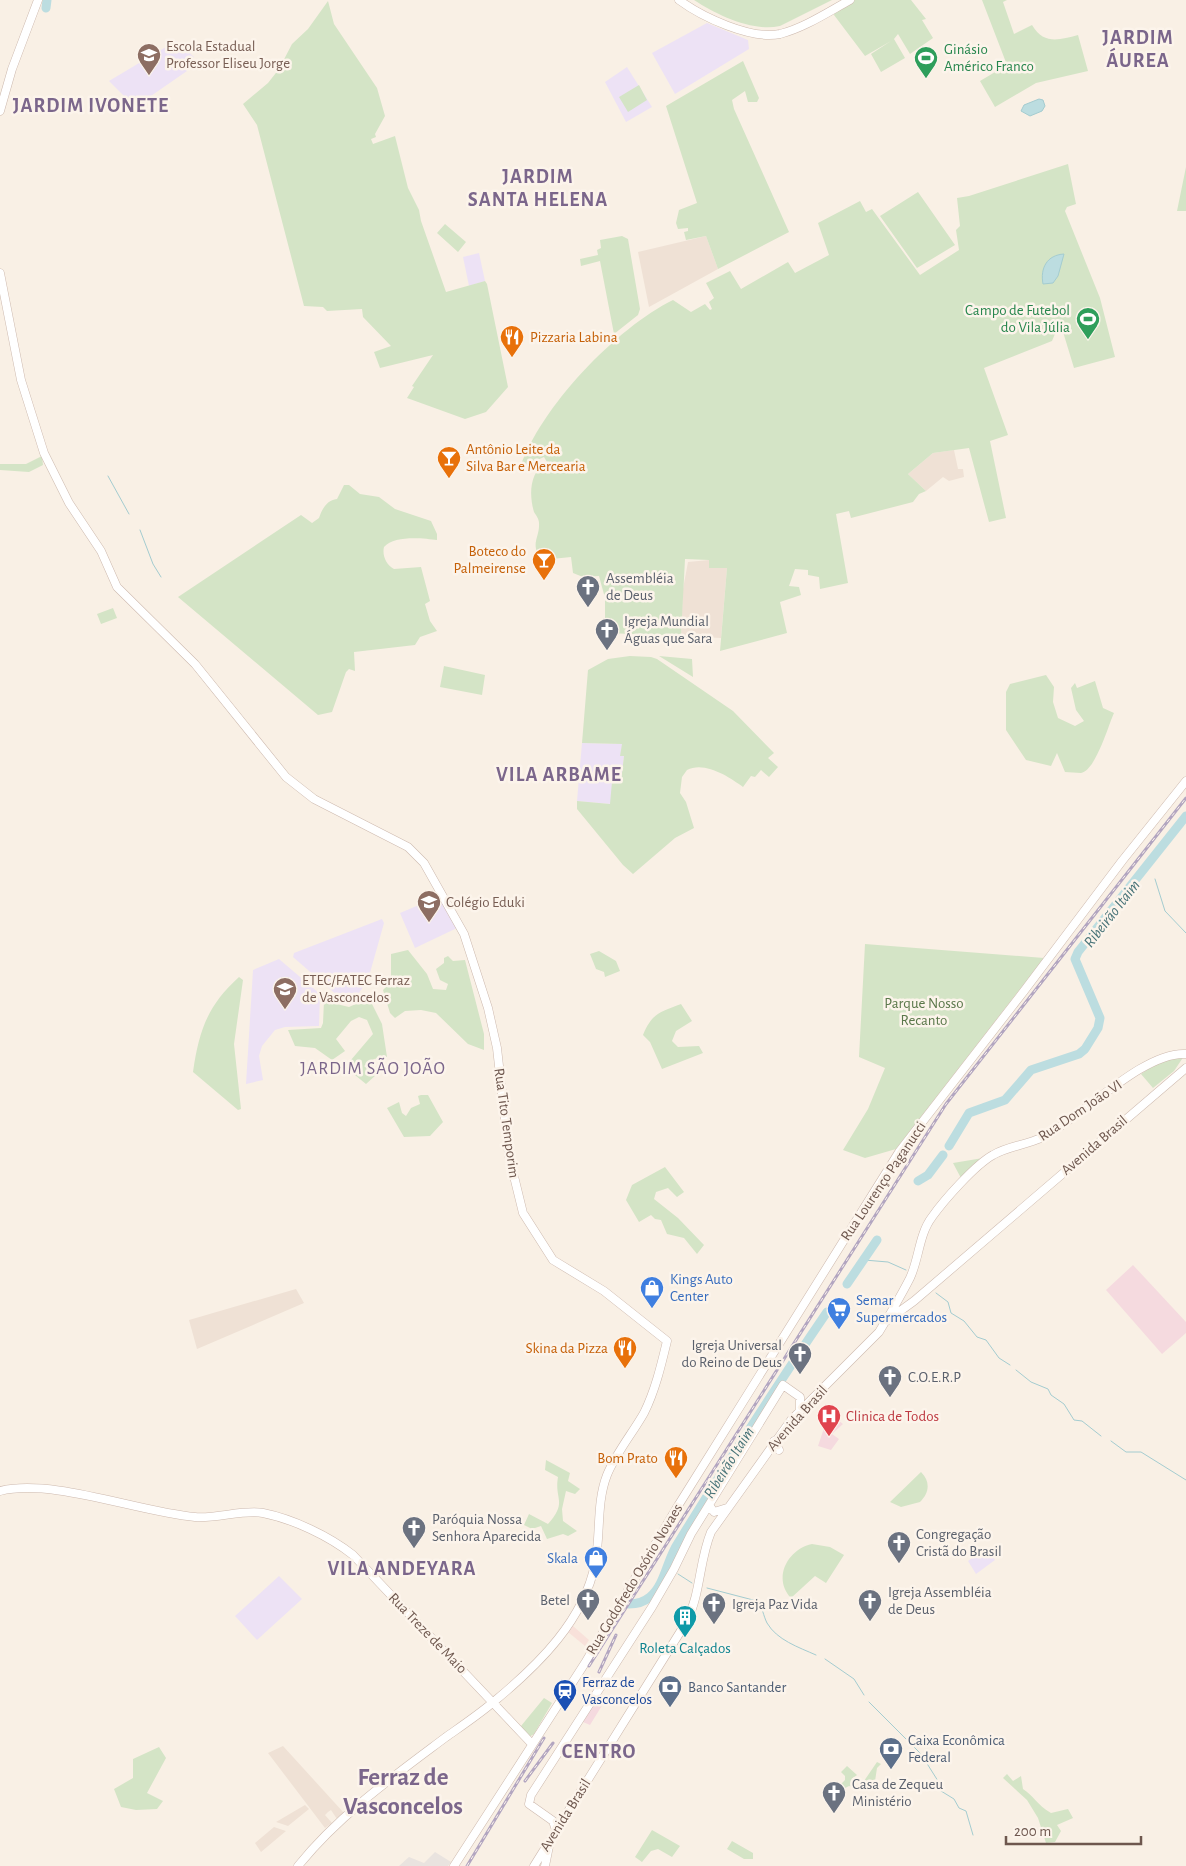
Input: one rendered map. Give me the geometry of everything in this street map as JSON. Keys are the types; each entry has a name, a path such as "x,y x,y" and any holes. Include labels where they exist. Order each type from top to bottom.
{"main road":[{"path":"0,111 12,69 38,0"},
{"path":"679,0 703,14 739,29 770,35 798,27 850,0"},
{"name":"Rua Tito Temporim","path":"0,273 21,380 44,453 65,497 101,551 117,588 195,664 286,777 314,799 416,853 441,890 464,934 488,1008 497,1048 509,1156 523,1213 527,1221 557,1264 604,1291 667,1341 657,1380 644,1413 608,1475 600,1512 595,1563 586,1596 559,1637 493,1702"},
{"name":"Rua Lourenço Paganucci","path":"701,1468 899,1152 1122,861 1186,782"},
{"name":"Rua Dom João VI","path":"885,1322 910,1278 928,1223 962,1182 993,1155 1043,1136 1154,1063 1178,1054 1186,1054"},
{"name":"Avenida Brasil","path":"534,1866 556,1830 557,1821 678,1635 695,1602 709,1536 774,1441 800,1410 879,1332 885,1322 908,1306 1186,1068"},
{"path":"898,1298 902,1304 908,1306"},
{"path":"557,1821 531,1807 529,1802 531,1795 650,1610 695,1527 783,1385 799,1396 811,1399"},
{"path":"799,1396 802,1401 800,1410"},
{"path":"774,1441 779,1450"},
{"name":"Rua Godofredo Osório Novaes","path":"454,1866 584,1662 701,1468"},
{"name":"Rua Treze de Maio","path":"0,1491 24,1487 52,1490 194,1517 262,1512 316,1534 353,1555 532,1744"},
{"path":"709,1505 714,1512 727,1508"},
{"path":"695,1527 704,1528 709,1536"},
{"path":"676,1625 678,1635"},
{"path":"298,1866 317,1843 349,1813 493,1702"},
{"path":"544,1866 550,1839"}],"shaded area":[{"path":"707,23 748,40 749,49 675,94 652,53"},
{"name":"Escola Estadual Professor Eliseu Jorge","path":"176,41 194,57 182,63 187,71 135,107 109,81"},
{"path":"627,67 652,107 626,122 605,82"},
{"path":"706,236 718,269 649,307 638,252"},
{"path":"479,253 485,281 469,286 463,257"},
{"path":"954,450 958,469 963,469 964,477 949,481 943,477 926,491 908,474 933,453"},
{"path":"709,560 727,568 721,638 681,636 683,589 688,562"},
{"path":"582,743 622,744 624,756 621,781 611,804 577,801"},
{"name":"Colégio Eduki","path":"438,897 443,899 457,928 415,948 400,913"},
{"path":"382,919 384,923 368,980 356,997 345,999 338,996 293,957 294,953"},
{"name":"ETEC/FATEC Ferraz de Vasconcelos","path":"279,959 320,994 319,1026 285,1027 275,1030 262,1046 259,1056 263,1080 246,1084 253,970"},
{"path":"1133,1265 1186,1322 1186,1333 1162,1354 1106,1290"},
{"path":"296,1289 304,1303 197,1349 189,1320"},
{"name":"Clinica de Todos","path":"838,1420 843,1424 832,1434 839,1439 831,1450 818,1446 825,1425"},
{"path":"986,1547 995,1560 976,1574 968,1561"},
{"path":"279,1576 302,1599 257,1640 235,1616"},
{"path":"573,1626 589,1640 585,1646 568,1632"},
{"path":"599,1695 606,1699 590,1725 583,1722"},
{"path":"283,1746 344,1813 337,1819 331,1810 328,1812 325,1815 332,1823 325,1828 268,1753"},
{"path":"305,1805 309,1809 288,1826 276,1822"},
{"path":"274,1827 286,1831 261,1852 255,1843"},
{"path":"435,1852 451,1862 448,1866 399,1866 409,1857 424,1863"}],"green space":[{"path":"694,0 832,0 780,26 758,27 735,21"},
{"path":"855,0 911,0 926,19 922,20 933,38 910,54 898,34 894,39 905,58 881,72 871,54 891,41 865,56 834,15 835,10"},
{"path":"982,0 1007,0 1003,2 1014,34 1032,25 1042,36 1047,38 1058,39 1078,35 1088,71 1036,83 995,107 980,81 1007,65"},
{"path":"328,1 334,24 377,88 385,116 375,134 376,137 371,139 373,144 395,136 408,188 419,210 421,221 446,292 485,281 487,284 508,387 486,412 465,419 407,398 414,387 412,386 433,355 380,368 374,352 391,346 363,317 362,309 327,311 323,307 304,306 257,125 243,104 268,83 279,69 292,44 308,29"},
{"path":"743,61 759,98 757,102 748,102 745,91 732,100 734,109 789,232 718,269 706,236 686,240 684,232 688,231 688,228 678,229 676,223 679,210 697,203 666,106"},
{"path":"639,85 647,100 628,112 619,97"},
{"path":"1068,164 1076,204 1067,207 1065,211 1100,298 1115,357 1074,368 1060,322 1052,341 984,368 1008,435 990,441 1006,518 989,522 969,448 933,453 908,474 926,491 919,494 913,502 851,518 849,511 836,514 848,583 820,589 819,577 808,575 808,570 795,569 789,586 799,587 801,595 780,602 787,633 720,651 727,568 709,568 709,560 685,559 681,636 608,633 605,627 605,598 599,576 583,577 573,573 571,557 542,560 536,550 539,523 534,512 531,491 537,472 547,462 544,457 520,468 544,420 562,396 605,350 628,330 673,300 691,312 705,304 710,310 712,309 709,302 714,298 706,283 730,271 741,289 788,262 795,273 829,255 818,223 860,201 866,212 872,209 920,275 959,250 956,230 960,226 957,198 969,196"},
{"path":"1186,167 1186,211 1177,211"},
{"path":"918,192 955,245 917,268 880,216"},
{"path":"445,224 466,242 458,252 437,233"},
{"path":"622,236 628,239 640,309 638,315 614,334 600,261 581,266 580,259 598,255 597,250 601,248 600,240"},
{"path":"42,456 43,465 29,472 0,470 0,464 26,464"},
{"path":"344,485 349,485 360,494 379,497 395,509 431,521 437,534 437,540 401,539 384,547 384,553 385,560 394,569 421,567 430,601 425,604 430,621 437,631 420,637 415,645 354,652 355,671 349,669 346,672 332,712 318,715 178,597 301,515 312,523 319,518 323,508 328,503 337,499"},
{"path":"113,608 117,618 101,624 97,614"},
{"path":"630,656 657,659 733,711 774,753 768,758 778,767 769,777 761,770 755,777 751,776 743,787 716,771 701,767 687,770 682,777 680,793 686,802 694,828 675,838 633,874 623,865 577,809 577,801 610,804 612,782 621,781 624,756 620,756 622,744 582,743 588,670 608,659"},
{"path":"659,656 692,659 693,677"},
{"path":"444,666 485,675 482,695 440,687"},
{"path":"1046,675 1054,687 1053,702 1058,718 1075,726 1084,721 1076,710 1071,688 1075,683 1077,688 1095,681 1103,708 1114,713 1101,747 1092,764 1081,773 1065,772 1057,753 1051,766 1026,760 1006,730 1006,692 1010,684"},
{"name":"Parque Nosso Recanto","path":"865,944 1044,958 896,1149 865,1158 843,1150 868,1109 885,1068 859,1057"},
{"path":"408,950 427,974 433,989 446,990 448,984 440,980 436,969 444,963 444,958 448,956 453,961 465,960 484,1034 484,1050 468,1044 436,1013 421,1010 405,1011 395,1018 390,1013 383,990 391,982 391,954"},
{"path":"599,951 616,961 620,971 605,977 604,972 596,969 590,954"},
{"path":"239,977 243,980 234,1044 241,1109 238,1110 193,1072 198,1044 206,1020 219,998"},
{"path":"369,998 382,1024 387,1057 374,1059 364,1066 376,1075 366,1084 345,1067 373,1034 367,1020 359,1017 351,1021 336,1039 345,1051 332,1060 315,1048 295,1046 288,1030 321,1028 324,1001 349,1007"},
{"path":"681,1004 692,1021 676,1031 672,1041 678,1047 699,1046 703,1053 662,1069 650,1042 643,1035 653,1018 667,1009"},
{"path":"1179,1055 1184,1056 1174,1071 1153,1088 1141,1074 1154,1065"},
{"path":"428,1095 443,1122 430,1136 404,1137 387,1108 399,1102 402,1113 406,1116 411,1108 420,1104 418,1096"},
{"path":"989,1157 962,1180 953,1163"},
{"path":"665,1167 684,1192 677,1197 668,1188 656,1192 654,1199 678,1218 704,1245 697,1254 684,1238 667,1234 661,1220 655,1219 651,1215 639,1222 626,1200 632,1185"},
{"path":"546,1460 570,1473 568,1481 580,1489 575,1494 566,1491 562,1509 563,1521 577,1531 568,1536 563,1534 547,1539 541,1526 532,1529 524,1525 529,1514 548,1524 559,1505 558,1477 545,1470"},
{"path":"921,1472 928,1487 920,1502 901,1507 890,1502"},
{"path":"812,1544 830,1547 844,1555 826,1583 815,1576 791,1598 785,1590 783,1582 785,1565 796,1552"},
{"path":"544,1698 552,1703 534,1734 529,1737 521,1726"},
{"path":"159,1747 166,1758 147,1793 163,1801 157,1809 136,1810 121,1807 114,1789 133,1778 133,1759"},
{"path":"877,1762 881,1764 877,1768 874,1788 871,1782 868,1785 864,1781"},
{"path":"847,1766 857,1775 852,1779 852,1787 845,1788 845,1795 834,1796 831,1794 845,1780 845,1776 841,1772"},
{"path":"1007,1774 1013,1781 1021,1776 1023,1789 1051,1813 1068,1809 1073,1818 1057,1825 1061,1831 1055,1842 1046,1843 1038,1818 1027,1800 1003,1778"},
{"path":"652,1830 680,1846 672,1857 658,1849 651,1851 642,1862 635,1857"},
{"path":"732,1841 753,1853 753,1859 744,1859 727,1849"}],"water":[{"path":"1039,99 1043,100 1045,106 1042,111 1030,116 1021,111 1024,105"},
{"path":"1064,254 1058,276 1053,283 1043,284 1042,278 1046,263 1053,257"}],"waterway":[{"path":"46,8 47,0"},
{"path":"108,476 129,514"},
{"path":"140,530 153,564 161,577"},
{"name":"Ribeirão Itaim","path":"949,1146 969,1113 1005,1100 1031,1070 1079,1054 1085,1049 1098,1028 1100,1018 1075,959 1078,952 1186,816"},
{"path":"1155,879 1165,911 1186,933"},
{"name":"Ribeirão Itaim","path":"918,1181 928,1175 943,1155"},
{"name":"Ribeirão Itaim","path":"847,1284 877,1240"},
{"path":"864,1260 888,1262 906,1270"},
{"path":"936,1293 948,1302 951,1313 964,1321 977,1337 986,1340 999,1358 1010,1365"},
{"name":"Ribeirão Itaim","path":"629,1604 643,1601 655,1592 663,1579 674,1549 827,1312"},
{"path":"1016,1370 1031,1382 1048,1389 1051,1395 1064,1404 1074,1420 1082,1421 1101,1436"},
{"path":"1111,1441 1126,1452 1141,1452 1186,1480"},
{"path":"678,1574 692,1583"},
{"path":"707,1588 757,1601 767,1623 776,1634 816,1655"},
{"path":"825,1659 854,1679 864,1695"},
{"path":"869,1702 921,1754 938,1781"},
{"path":"941,1791 954,1799 959,1808 966,1811 973,1835"}],"railway":[{"path":"589,1666 946,1104 1186,798"},
{"path":"599,1672 616,1635"},
{"path":"467,1866 544,1738"},
{"path":"525,1781 553,1743"}],"place":[{"name":"Escola Estadual Professor Eliseu Jorge","path":"149,76"},
{"name":"Ginásio Américo Franco","path":"926,79"},
{"name":"Campo de Futebol do Vila Júlia","path":"1088,340"},
{"name":"Pizzaria Labina","path":"512,358"},
{"name":"Antônio Leite da Silva Bar e Mercearia","path":"449,479"},
{"name":"Boteco do Palmeirense","path":"544,581"},
{"name":"Assembléia de Deus","path":"588,608"},
{"name":"Igreja Mundial Águas que Sara","path":"607,651"},
{"name":"Colégio Eduki","path":"429,923"},
{"name":"ETEC/FATEC Ferraz de Vasconcelos","path":"285,1010"},
{"name":"Kings Auto Center","path":"652,1309"},
{"name":"Semar Supermercados","path":"839,1330"},
{"name":"Skina da Pizza","path":"625,1369"},
{"name":"Igreja Universal do Reino de Deus","path":"800,1375"},
{"name":"C.O.E.R.P","path":"890,1398"},
{"name":"Clinica de Todos","path":"829,1437"},
{"name":"Bom Prato","path":"676,1479"},
{"name":"Paróquia Nossa Senhora Aparecida","path":"414,1549"},
{"name":"Congregação Cristã do Brasil","path":"899,1564"},
{"name":"Skala","path":"596,1579"},
{"name":"Betel","path":"588,1621"},
{"name":"Igreja Assembléia de Deus","path":"870,1622"},
{"name":"Igreja Paz Vida","path":"714,1625"},
{"name":"Roleta Calçados","path":"685,1638"},
{"name":"Banco Santander","path":"670,1708"},
{"name":"Ferraz de Vasconcelos","path":"565,1712"},
{"name":"Caixa Econômica Federal","path":"891,1770"},
{"name":"Casa de Zequeu Ministério","path":"834,1814"}],"district":[{"name":"JARDIM ÁUREA","path":"1138,48"},
{"name":"JARDIM IVONETE","path":"91,105"},
{"name":"JARDIM SANTA HELENA","path":"538,188"},
{"name":"VILA ARBAME","path":"559,774"},
{"name":"JARDIM SÃO JOÃO","path":"373,1068"},
{"name":"VILA ANDEYARA","path":"402,1568"},
{"name":"CENTRO","path":"599,1751"},
{"name":"Ferraz de Vasconcelos","path":"403,1790"}]}
